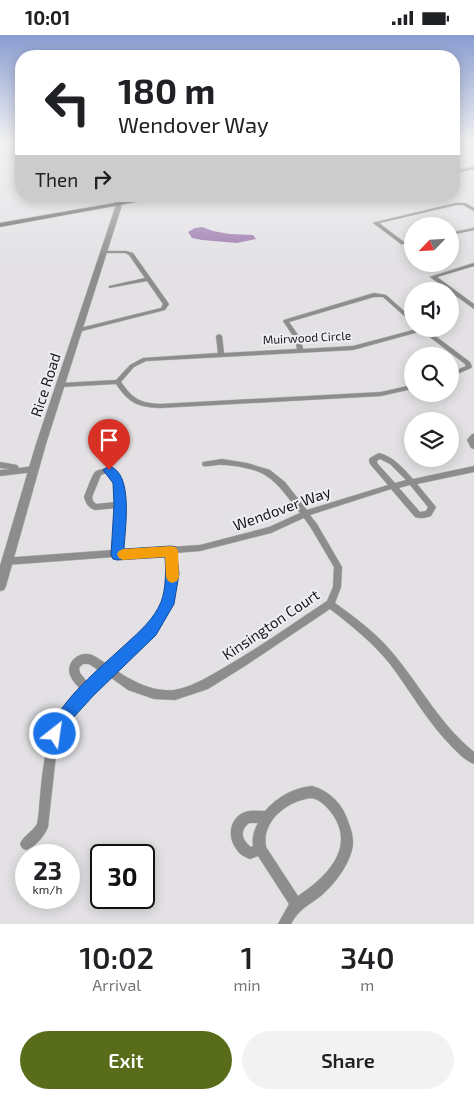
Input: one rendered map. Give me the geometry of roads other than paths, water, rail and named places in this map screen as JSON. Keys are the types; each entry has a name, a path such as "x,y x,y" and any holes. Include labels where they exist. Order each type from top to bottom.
{"main road":[{"path":"0,225 131,202"}],"street":[{"name":"Rice Road","path":"0,586 34,469 119,204"},
{"path":"404,243 375,223 456,204 464,204 474,210"},
{"path":"459,232 474,229"},
{"path":"78,330 163,309 166,304 131,254 126,252 104,252"},
{"path":"473,306 433,277 474,264"},
{"path":"110,287 148,279"},
{"path":"300,350 298,339 286,321 374,295 384,296 404,313"},
{"name":"Muirwood Circle","path":"118,383 132,366 145,359 221,353 353,348 404,334"},
{"path":"220,336 221,353"},
{"name":"Muirwood Circle","path":"434,337 447,347"},
{"name":"Muirwood Circle","path":"459,356 468,363 469,367 459,372"},
{"path":"61,385 118,383 133,402 142,405 160,406 380,394 404,389"},
{"path":"474,436 471,440 474,446"},
{"path":"383,456 388,459 411,482 432,507 428,515 418,515 393,486 374,464 375,458 383,456"},
{"name":"Kinsington Court","path":"88,691 75,675 74,667 81,659 90,659 132,686 154,694 175,695 204,685 242,663 330,604 337,587 338,567 328,548 282,484 267,473 247,466 222,463 206,464"},
{"path":"0,465 14,467 16,470"},
{"path":"0,473 34,469"},
{"name":"Wendover Way","path":"6,561 200,548 272,530 305,514 393,486 474,469"},
{"path":"117,555 120,505 118,483 113,473 109,470 98,473 88,497 90,503 95,507 120,505"},
{"path":"26,843 42,828 49,766 55,734 68,713 88,691 110,672 151,630 168,604 173,574 171,551"},
{"path":"330,604 375,641 392,660 429,713 464,751 474,759"},
{"path":"284,924 297,905 320,887 339,864 347,845 342,821 335,806 324,797 312,792 285,800 268,817 258,833 257,842 260,849 297,905"},
{"path":"260,849 250,853 243,850 236,837 237,829 239,823 248,817 268,817"}]}
